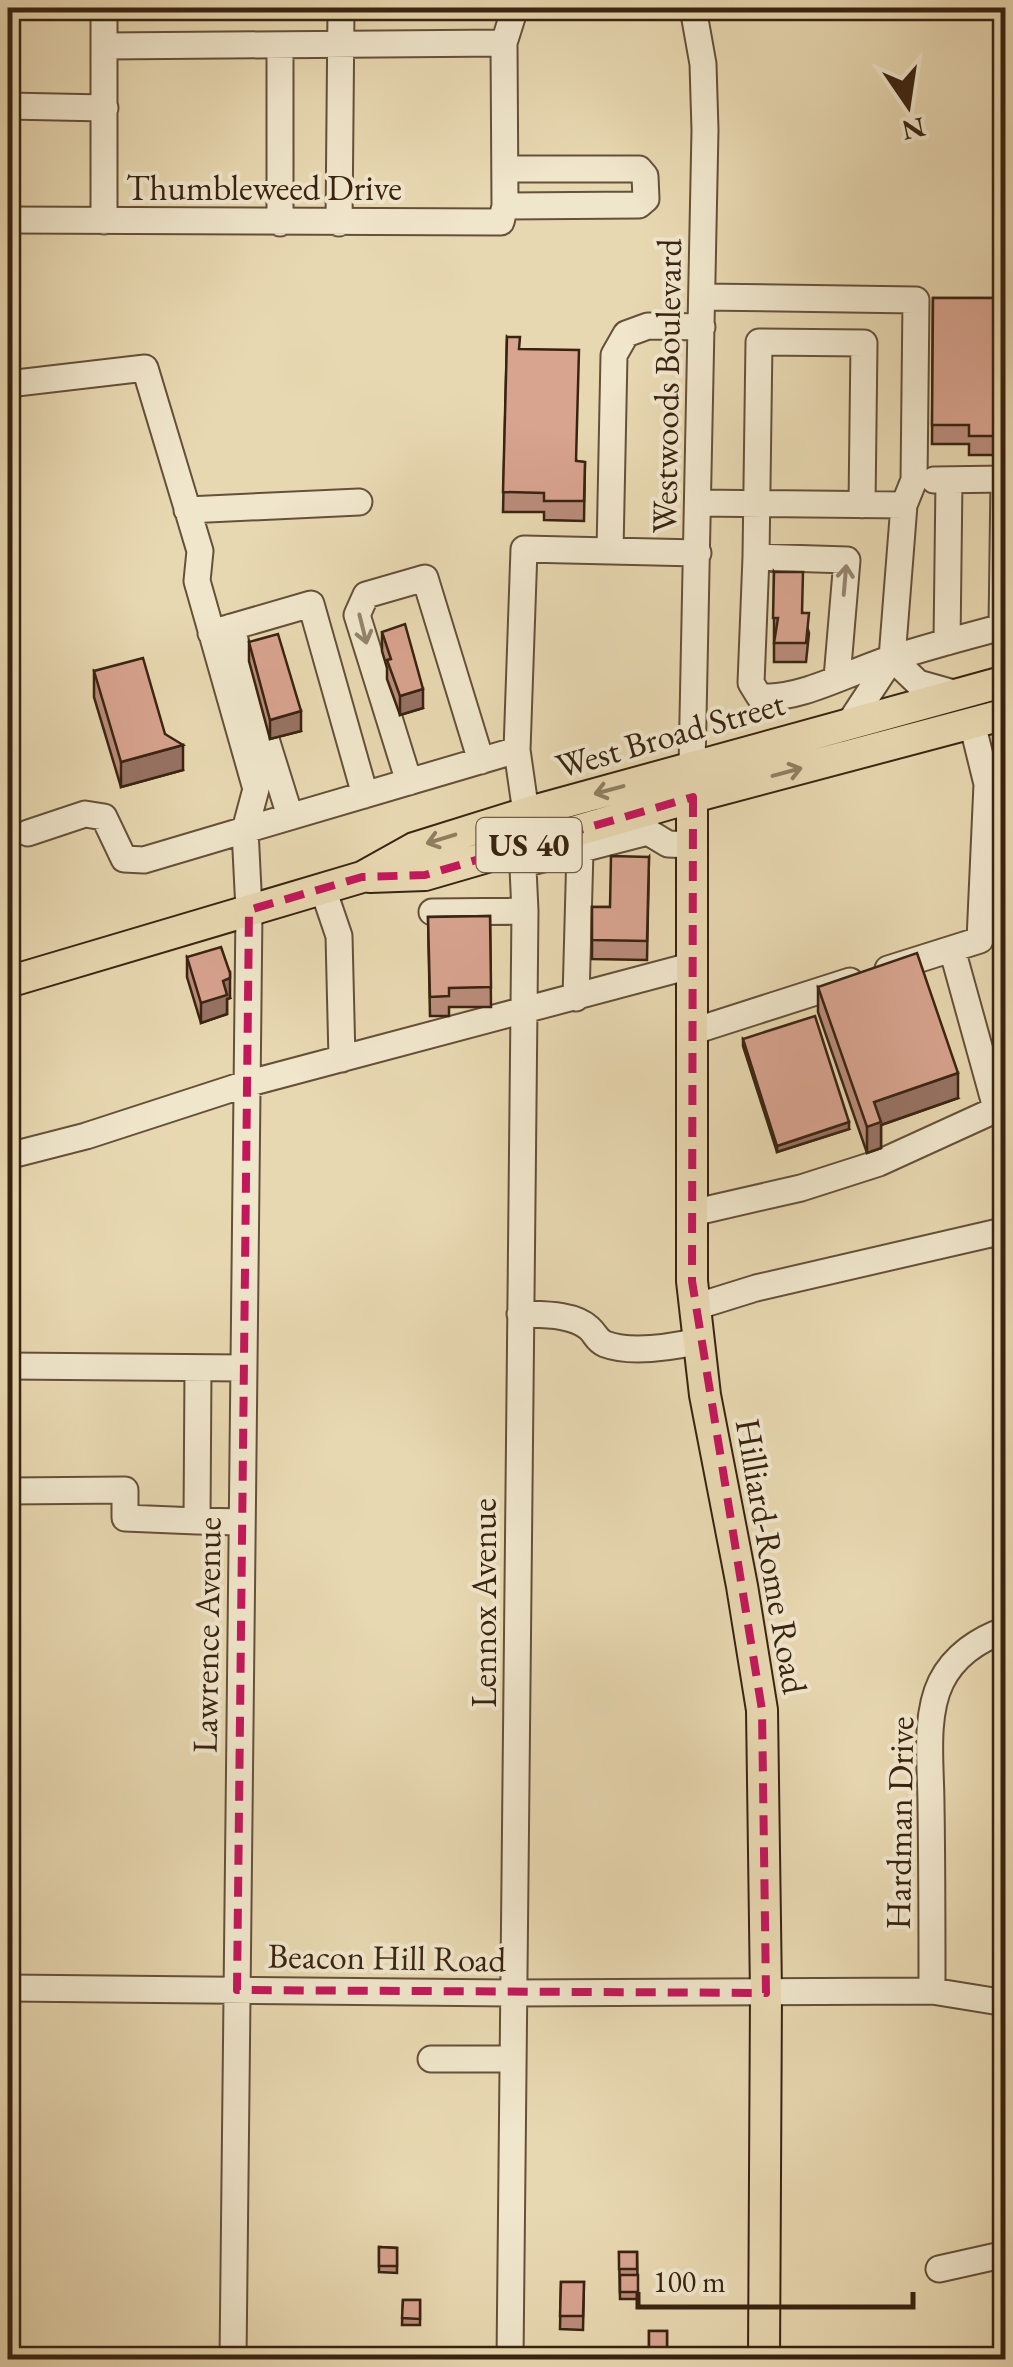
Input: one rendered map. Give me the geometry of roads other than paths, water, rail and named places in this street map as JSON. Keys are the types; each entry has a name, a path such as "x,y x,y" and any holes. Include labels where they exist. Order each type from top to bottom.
{"main road":[{"name":"West Broad Street","path":"8,982 362,878 425,875 523,856 693,782 850,722 1006,681"},
{"name":"West Broad Street","path":"362,878 414,848 526,813 693,782 1006,714"},
{"name":"Hilliard-Rome Road","path":"693,782 690,966 695,1308 705,1395 762,1710 766,1993 764,2360"}],"street":[{"path":"104,8 104,221"},
{"path":"338,223 341,8"},
{"path":"505,206 504,43 515,8"},
{"name":"Westwoods Boulevard","path":"693,8 703,64 704,114 693,782"},
{"path":"106,46 504,43"},
{"path":"280,46 280,223"},
{"path":"8,106 105,108"},
{"name":"Thumbleweed Drive","path":"8,220 496,224 505,217 505,206 638,205 646,198 645,176 639,169 505,169"},
{"path":"702,297 916,300 914,480 904,505 892,658 850,722"},
{"path":"610,551 614,355 626,334 648,326 702,326"},
{"path":"862,505 864,344 760,342 751,683 759,696 774,698 1004,626 1005,479 914,480"},
{"path":"8,384 144,368 200,551 196,581 222,630 290,816"},
{"path":"948,642 949,480"},
{"path":"187,510 359,502"},
{"path":"699,503 904,505"},
{"path":"526,813 517,750 524,549 698,553"},
{"path":"756,557 847,560 837,678"},
{"path":"409,782 358,615 366,596 425,578 481,761"},
{"path":"222,630 311,604 365,795"},
{"name":"Lawrence Avenue","path":"222,630 256,790 245,830 249,910 233,2360"},
{"path":"892,658 918,684 957,694"},
{"path":"691,1032 980,940 987,784 972,723"},
{"path":"28,832 85,814 104,817 124,859 144,860 517,750"},
{"path":"523,856 580,850 648,832 668,844 692,845"},
{"path":"576,998 580,850"},
{"name":"Lennox Avenue","path":"510,2360 523,856"},
{"path":"323,889 338,936 342,1059"},
{"path":"432,912 525,911"},
{"path":"692,1213 802,1188 879,1163 1001,1107 952,949"},
{"path":"8,1156 86,1136 246,1084 690,966"},
{"path":"695,1308 756,1288 1004,1234"},
{"path":"520,1314 578,1322 589,1328 598,1341 611,1346 657,1348 699,1340"},
{"path":"8,1366 244,1368"},
{"path":"197,1521 198,1368"},
{"path":"8,1491 125,1490 125,1518 242,1522"},
{"name":"Hardman Drive","path":"932,1991 934,1702 942,1682 971,1646 1006,1630"},
{"name":"Beacon Hill Road","path":"8,1988 514,1994 932,1991 1006,2003"},
{"path":"431,2059 514,2059"},
{"path":"939,2269 1006,2254"}]}
